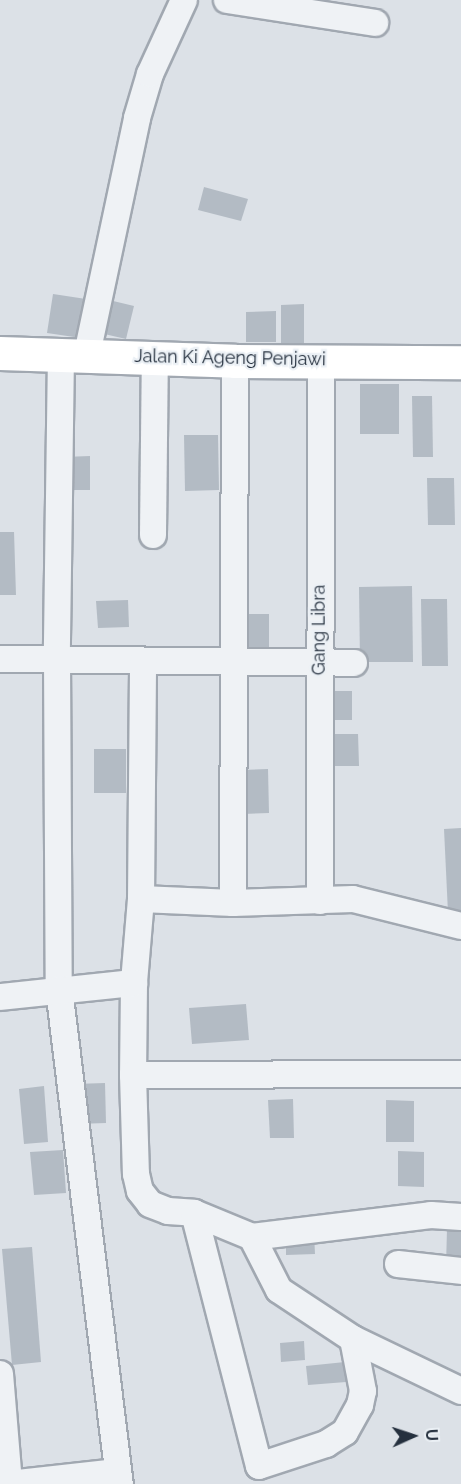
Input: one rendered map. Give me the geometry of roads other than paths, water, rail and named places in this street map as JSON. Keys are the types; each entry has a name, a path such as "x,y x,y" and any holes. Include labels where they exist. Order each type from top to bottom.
{"main road":[{"name":"Jalan Ki Ageng Penjawi","path":"0,353 235,361 461,362"}],"street":[{"path":"0,1374 9,1484 119,1478 59,989 57,658 74,354 150,74 184,0"},
{"path":"227,0 301,7 375,23"},
{"path":"153,535 155,358"},
{"name":"Gang Libra","path":"320,901 321,360"},
{"path":"233,903 232,664 235,361"},
{"path":"0,659 57,658 232,664 354,663"},
{"path":"143,661 141,900 134,983 133,1075 134,1151 140,1191 150,1204 168,1211 194,1213 252,1237 431,1215 461,1216"},
{"path":"141,900 233,903 353,899 461,926"},
{"path":"0,998 59,989 134,983"},
{"path":"133,1075 461,1074"},
{"path":"194,1213 259,1466 271,1475 345,1432 360,1405 363,1391 353,1339"},
{"path":"252,1237 279,1290 353,1339 461,1391"},
{"path":"398,1264 461,1271"}]}
